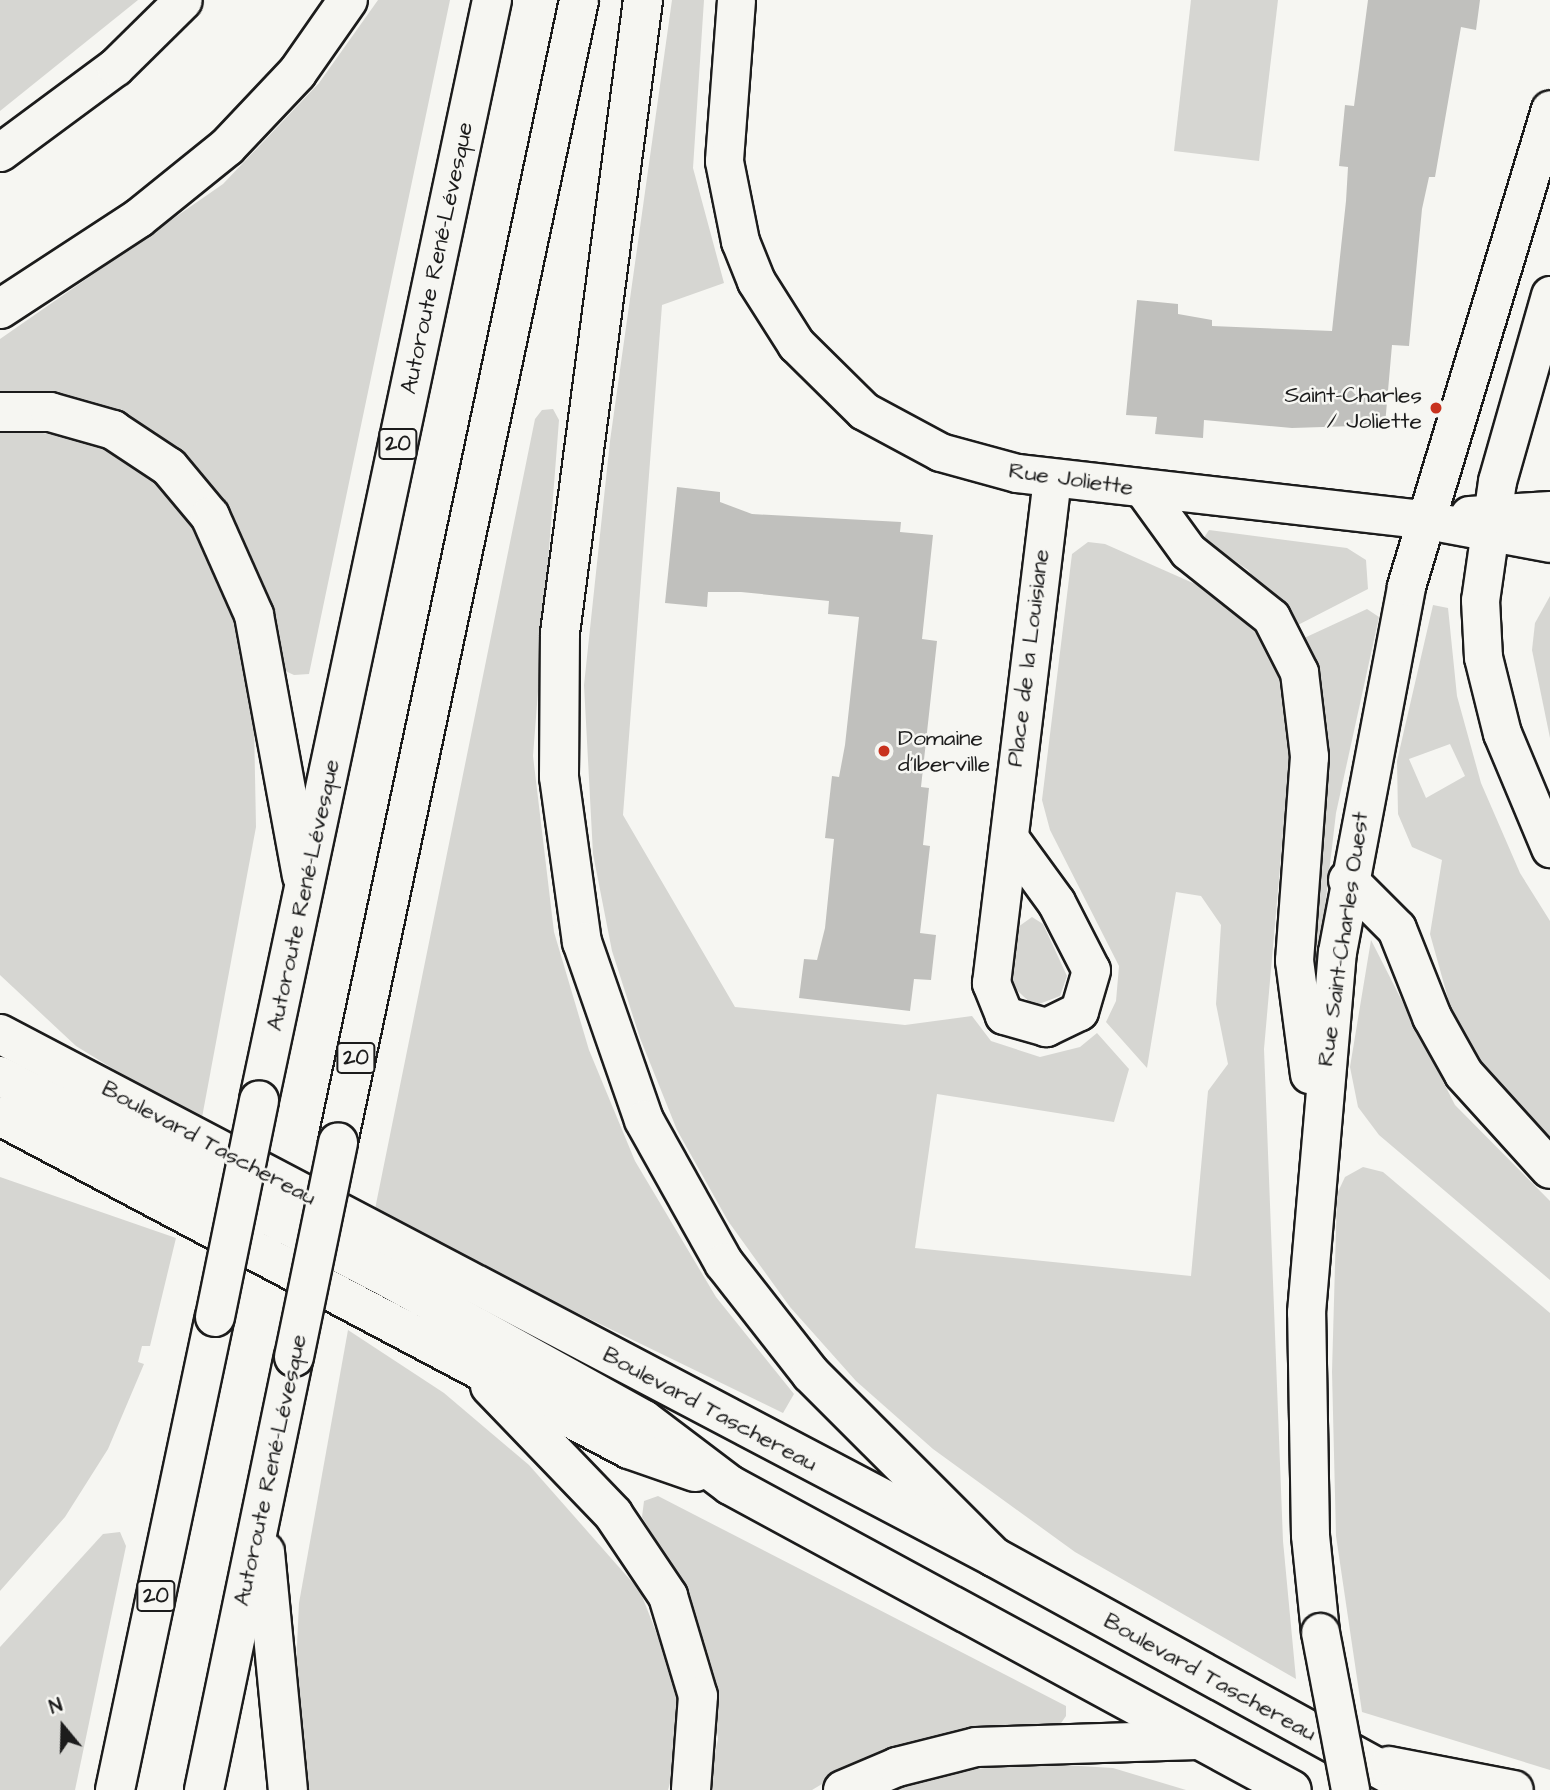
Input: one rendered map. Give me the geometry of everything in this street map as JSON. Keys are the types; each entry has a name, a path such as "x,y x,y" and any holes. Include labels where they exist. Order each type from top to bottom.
{"highway":[{"path":"0,309 139,218 227,147 297,72 348,0"},
{"name":"Autoroute René-Lévesque","path":"115,1790 492,0"},
{"name":"Autoroute René-Lévesque","path":"204,1790 579,0"},
{"path":"643,0 559,646 561,796 582,942 632,1091 724,1264 811,1374 994,1556"},
{"path":"0,412 50,412 113,430 169,467 210,516 257,626 304,888"},
{"path":"1348,880 1397,929 1432,1017 1464,1074 1550,1169"},
{"name":"Boulevard Taschereau","path":"0,1034 994,1556 1356,1776 1417,1790"},
{"name":"Boulevard Taschereau","path":"0,1076 314,1238 644,1420 730,1485 1292,1790"},
{"path":"0,1116 462,1357 629,1449 730,1485"},
{"path":"462,1357 613,1514 668,1596 698,1696 691,1790"},
{"path":"262,1508 288,1790"},
{"path":"843,1790 897,1767 976,1747 1197,1740"},
{"path":"1356,1776 1514,1790"}],"street":[{"path":"0,152 115,67 183,0"},
{"name":"Rue Joliette","path":"736,0 723,119 725,177 740,241 772,310 833,386 900,434 962,460 1052,478 1143,489 1427,520 1489,522 1550,510"},
{"name":"Rue Saint-Charles Ouest","path":"1356,1776 1320,1632 1310,1535 1306,1356 1317,1132 1348,880 1400,613 1427,520 1535,198 1550,109"},
{"path":"1550,295 1489,522 1480,591 1483,657 1502,733 1550,848"},
{"name":"Place de la Louisiane","path":"1010,839 1056,902 1091,970 1079,1011 1046,1027 1010,1020 991,992 1052,478"},
{"path":"1143,489 1188,551 1271,617 1302,680 1309,756 1294,960 1317,1132"},
{"name":"Rue Joliette","path":"1489,522 1550,543"}],"shaded area":[{"path":"0,0 138,0 0,111"},
{"path":"378,0 450,0 309,674 294,675 283,670 243,539 192,463 122,414 92,403 0,396 0,339 223,184 319,83"},
{"path":"672,0 704,0 693,168 724,283 662,305 623,815 735,1007 905,1025 972,1016 991,1041 1040,1057 1080,1047 1097,1033 1129,1069 1114,1122 937,1094 915,1248 1191,1276 1208,1091 1228,1064 1216,1004 1221,925 1201,896 1176,892 1147,1068 1106,1022 1116,1001 1119,966 1050,830 1042,800 1072,554 1088,542 1105,544 1211,591 1263,640 1281,680 1290,754 1264,1049 1283,1541 1296,1679 1075,1552 933,1449 856,1381 790,1307 728,1221 677,1130 640,1038 612,951 593,854 584,685 610,441"},
{"path":"1191,0 1278,0 1259,161 1174,151"},
{"path":"553,409 559,420 533,756 554,932 589,1050 635,1161 716,1297 794,1394 783,1413 374,1214 535,419 542,410"},
{"path":"26,430 92,442 156,479 201,539 240,636 254,724 256,827 201,1123 76,1046 0,975 0,432"},
{"path":"1209,530 1347,548 1366,560 1368,589 1294,627 1248,570 1203,539"},
{"path":"1550,596 1550,738 1532,650 1535,623"},
{"path":"1433,605 1448,608 1457,696 1481,783 1520,873 1550,921 1550,1143 1475,1057 1449,1002 1430,934 1442,860 1412,847 1398,814 1397,761","holes":["1450,744 1465,776 1426,798 1409,759"]},
{"path":"1367,609 1379,617 1336,813 1319,958 1307,957 1326,733 1318,681 1302,639"},
{"path":"1032,917 1043,924 1067,976 1060,996 1034,1006 1011,985 1018,927"},
{"path":"1371,940 1455,1105 1550,1201 1550,1280 1379,1135 1358,1107 1350,1067"},
{"path":"1363,1167 1383,1172 1550,1313 1550,1770 1362,1712 1336,1536 1332,1372 1337,1194 1345,1177"},
{"path":"0,1177 176,1238 150,1346 142,1346 138,1362 144,1364 108,1449 65,1517 0,1591"},
{"path":"348,1330 444,1393 529,1465 640,1591 676,1683 679,1751 668,1790 308,1790 295,1688 299,1603"},
{"path":"658,1496 1066,1706 1066,1716 1059,1726 1000,1727 837,1775 812,1790 707,1790 718,1739 711,1672 670,1563 642,1517 644,1501"},
{"path":"120,1532 126,1546 75,1790 0,1790 0,1647 103,1534"},
{"path":"1030,1763 1113,1768 1186,1790 894,1790 949,1772"}],"building":[{"path":"1368,0 1480,0 1476,30 1461,27 1435,177 1429,177 1422,209 1409,346 1392,345 1385,425 1292,428 1204,420 1203,438 1155,434 1157,417 1126,415 1137,300 1178,304 1178,314 1212,320 1212,326 1332,331 1348,167 1339,166 1345,105 1354,106"},
{"name":"Domaine d'Iberville","path":"677,487 720,492 720,502 752,514 901,522 900,532 933,535 922,639 937,641 921,787 929,788 923,845 930,846 920,933 936,935 931,980 914,979 910,1011 799,998 804,959 817,960 825,928 834,839 825,838 832,776 839,777 845,745 859,617 828,614 829,601 741,592 708,592 707,607 665,603"}],"place":[{"name":"Saint-Charles / Joliette","path":"1436,408"},
{"name":"Domaine d'Iberville","path":"884,751"}]}
